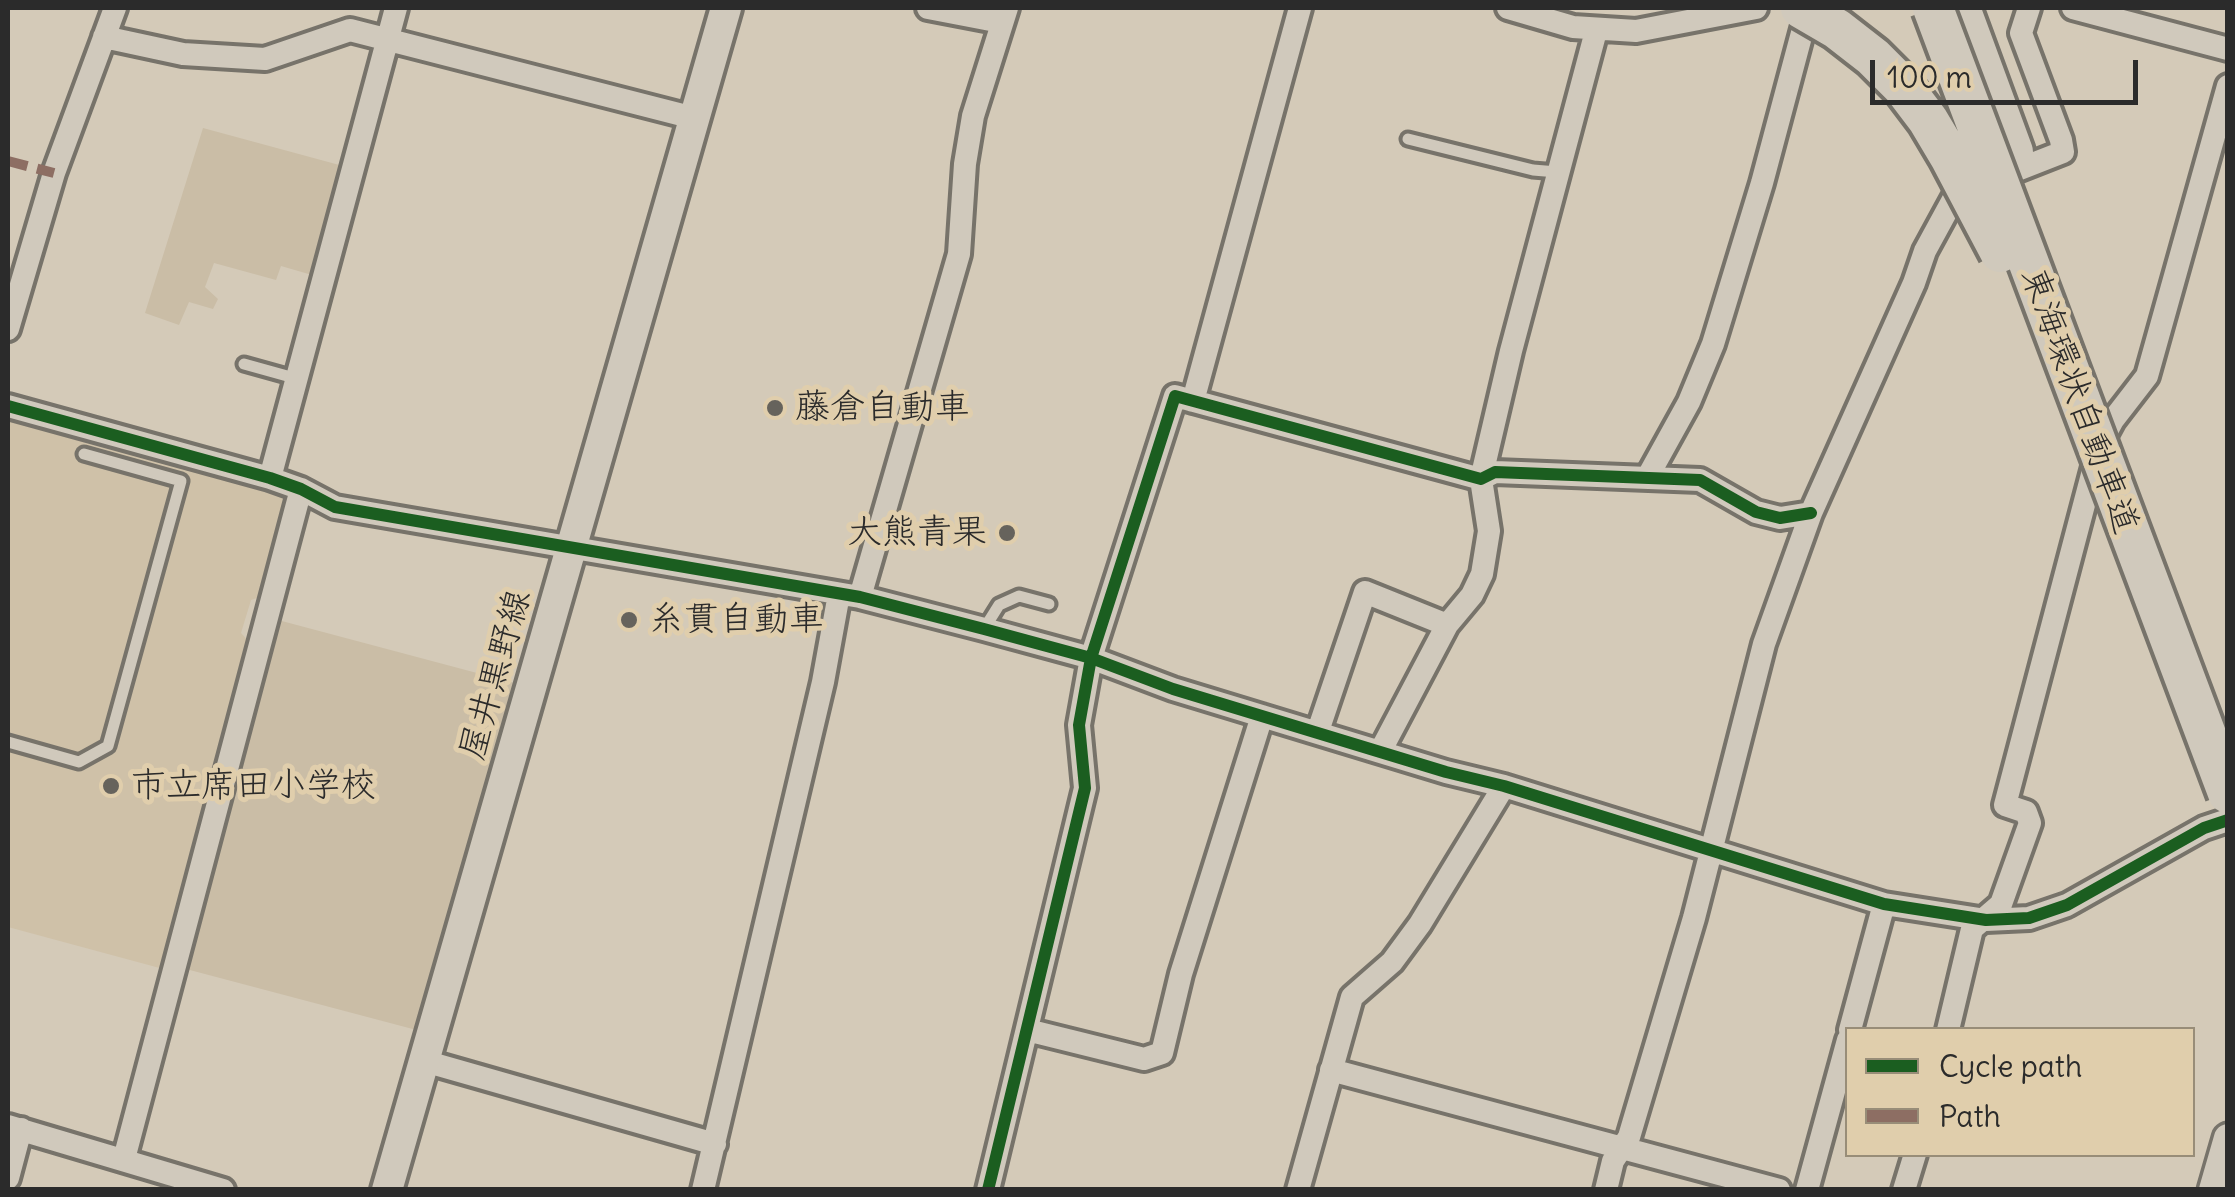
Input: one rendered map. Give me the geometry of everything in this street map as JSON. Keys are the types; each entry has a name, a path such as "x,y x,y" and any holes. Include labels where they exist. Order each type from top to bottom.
{"highway":[{"path":"1801,8 1838,29 1874,57 1928,120 1979,209 2095,444"},
{"name":"東海環状自動車道","path":"1933,8 2228,793"},
{"name":"東海環状自動車道","path":"1960,8 2078,340 2228,734"},
{"path":"1971,8 2013,152"}],"main road":[{"name":"屋井黒野線","path":"387,1190 726,8"}],"street":[{"path":"8,329 54,173 115,8"},
{"path":"270,478 396,8"},
{"path":"703,1190 823,682 959,254 974,116 1004,15 928,8"},
{"path":"1193,401 1300,8"},
{"path":"1508,8 1549,23 1596,31 1667,27 1756,8"},
{"path":"1647,478 1689,402 1713,344 1803,29 1815,8"},
{"path":"1606,1190 1614,1162 1629,1137 1694,918 1764,644 1811,513 1914,283 1924,251 1956,194 2063,152 2021,33 2029,8"},
{"path":"2074,8 2228,50"},
{"path":"104,37 183,54 266,60 350,30 694,118"},
{"path":"1381,750 1448,625 1472,596 1487,552 1489,531 1481,479 1596,31"},
{"path":"1949,1027 1972,929 2001,904 2030,823 2026,812 2005,805 2100,444 2147,376 2228,86"},
{"path":"988,1190 1085,788 1079,725 1091,658 1175,396 1481,479 1496,472 1700,480 1756,512 1780,518 1811,513"},
{"path":"8,406 270,478 335,507 849,596 984,629 1091,658 1174,689 1884,904 1986,920 2029,918 2067,905 2204,828 2228,820"},
{"path":"124,1159 301,489"},
{"path":"1318,731 1365,592 1448,625"},
{"path":"1027,1030 1144,1059 1162,1053 1181,974 1262,716"},
{"path":"1298,1190 1352,998 1392,962 1420,924 1504,786"},
{"path":"1851,1027 1884,904"},
{"path":"1807,1190 1845,1051"},
{"path":"424,1061 715,1144"},
{"path":"1331,1070 1780,1190"},
{"path":"8,1178 14,1128 223,1190"},
{"path":"2213,1190 2228,1138"},
{"path":"1904,1190 1914,1157"}],"lane":[{"path":"1408,139 1533,170 1557,172"},
{"path":"244,364 298,380"},
{"path":"111,462 118,439"},
{"path":"8,742 79,762 108,746 181,481 84,454"},
{"path":"984,629 1000,605 1018,596 1049,604"}],"shaded area":[{"path":"203,128 343,166 312,275 281,266 276,280 214,263 205,287 218,299 213,309 189,302 179,325 145,313"},
{"name":"市立席田小学校","path":"15,419 284,493 291,500 266,595 251,600 241,633 252,645 167,970 8,927 8,423"},
{"path":"278,620 522,685 424,1032 186,969"}],"marked path":[{"path":"8,161 54,173"}],"cycle path":[{"path":"988,1190 1085,788 1079,725 1091,658 1175,396 1481,479 1495,472 1700,480 1756,512 1780,518 1811,513"},
{"path":"8,406 270,478 335,507 860,597 984,629 1091,658 1173,689 1884,904 1986,920 2029,918 2067,905 2204,828 2228,820"}],"place":[{"name":"藤倉自動車","path":"775,408"},
{"name":"大熊青果","path":"1007,533"},
{"name":"糸貫自動車","path":"629,620"},
{"name":"市立席田小学校","path":"111,786"}]}
